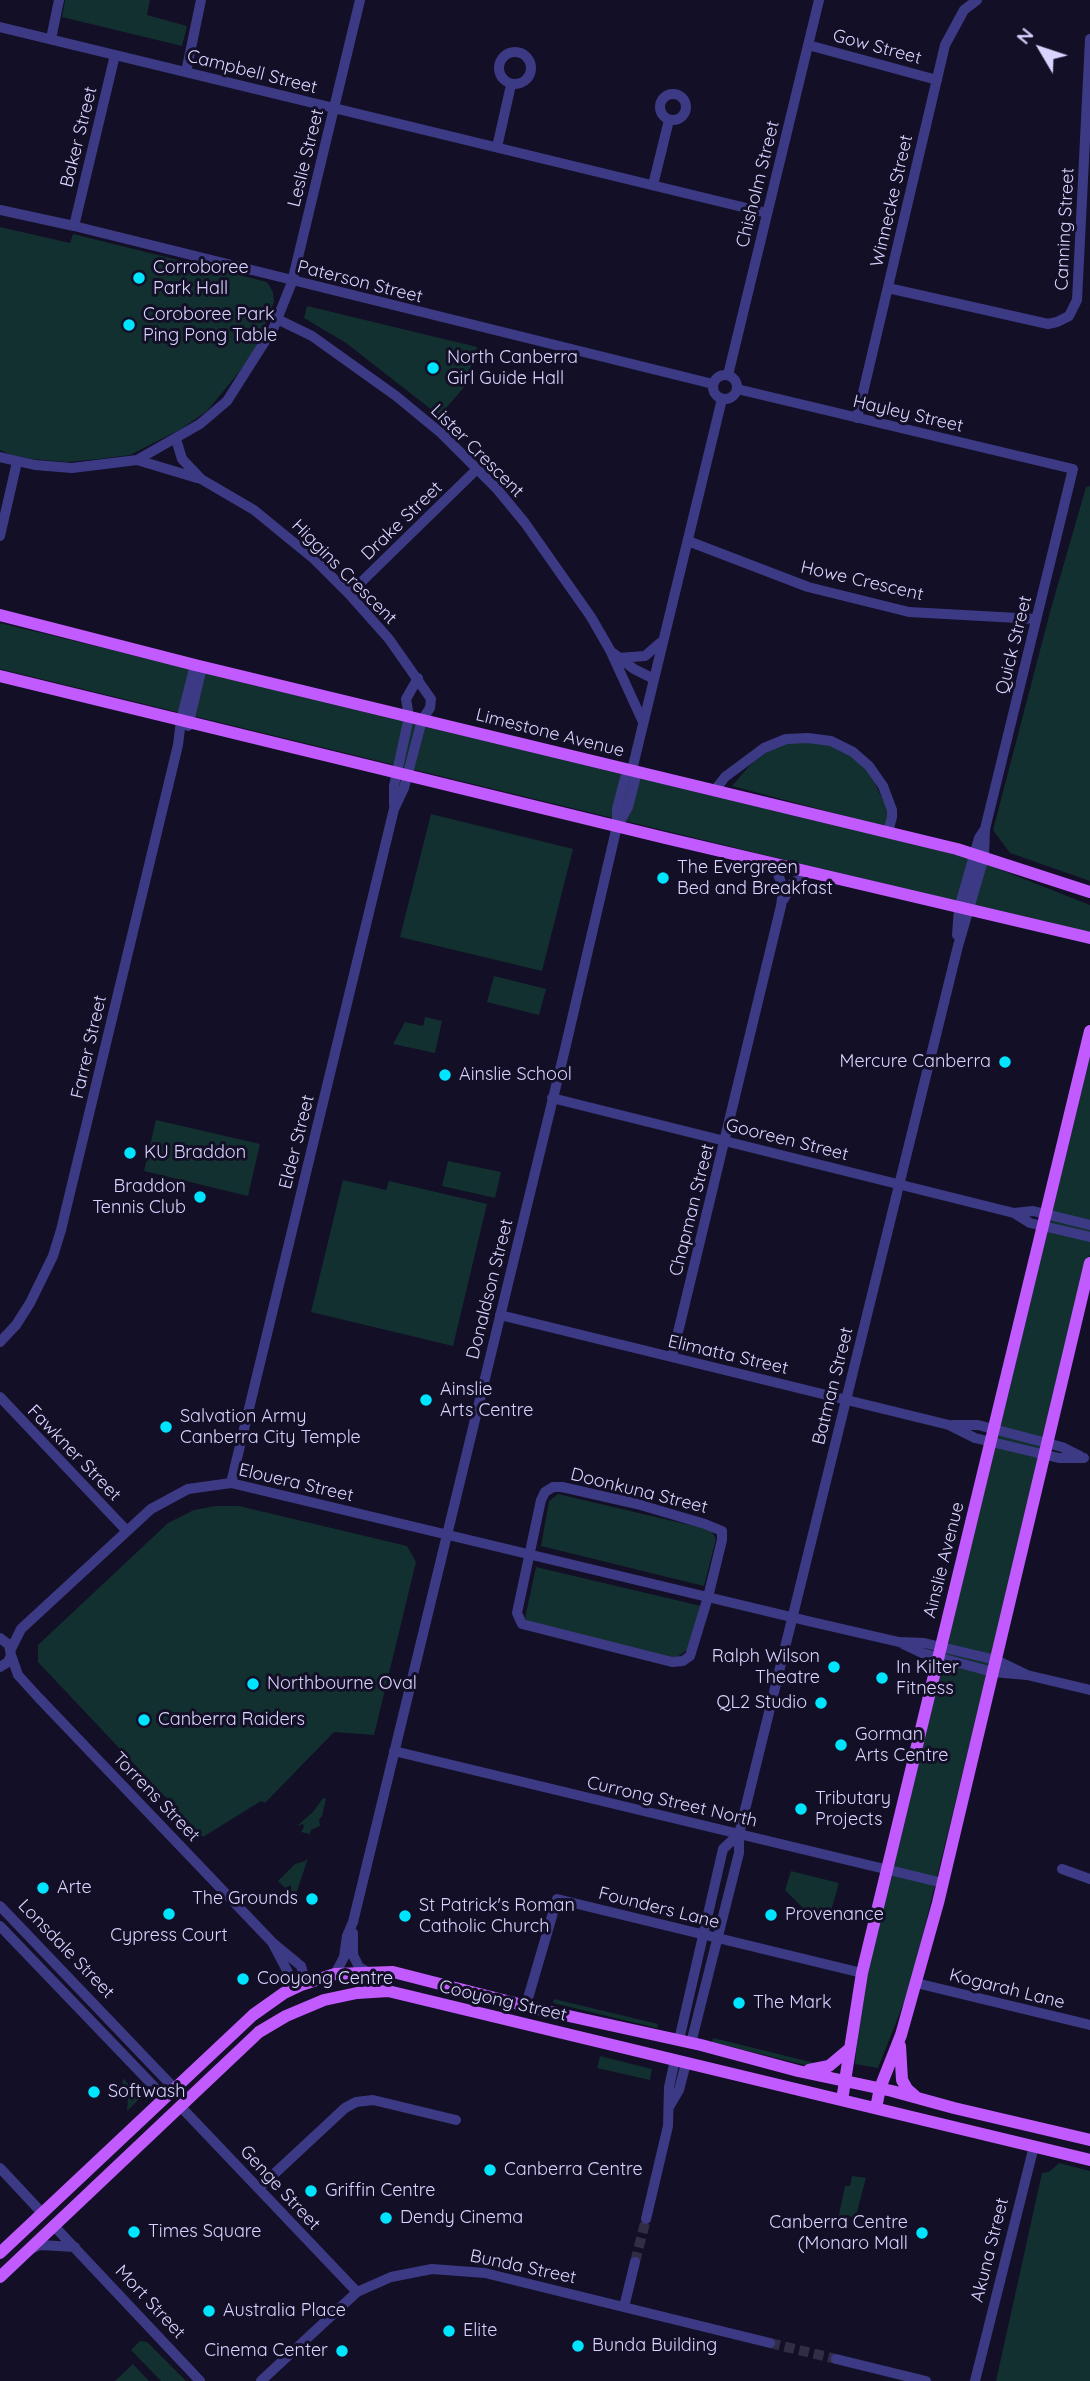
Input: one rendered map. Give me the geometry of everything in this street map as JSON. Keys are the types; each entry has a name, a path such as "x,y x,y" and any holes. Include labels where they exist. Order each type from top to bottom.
{"main road":[{"name":"Limestone Avenue","path":"0,615 198,666 979,855 1090,892"},
{"path":"0,676 1090,938"},
{"path":"1074,934 1090,948"},
{"name":"Ainslie Avenue","path":"842,2100 862,1973 1090,1031"},
{"path":"876,2108 880,2088 901,2035 943,1883 1090,1263"},
{"name":"Cooyong Street","path":"0,2253 253,2015 281,1995 301,1985 335,1974 393,1972 528,2006 686,2035 799,2071 880,2088 1090,2140"},
{"path":"301,1985 306,1992 324,2000"},
{"path":"286,2016 301,1996 301,1985"},
{"name":"Cooyong Street","path":"0,2277 247,2042 286,2016 324,2000 357,1993 388,1992 1090,2160"},
{"path":"527,2025 528,2006"},
{"path":"680,2062 686,2035"},
{"path":"901,2035 899,2058 902,2080 907,2090 916,2097"},
{"path":"799,2071 829,2066 849,2050"},
{"name":"Lonsdale Street","path":"170,2093 180,2106"},
{"name":"Akuna Street","path":"1034,2146 1039,2127"},
{"path":"86,2171 98,2183"},
{"name":"Mort Street","path":"42,2213 54,2225"}],"street":[{"path":"51,39 59,0"},
{"path":"186,72 201,0"},
{"name":"Leslie Street","path":"137,460 200,424 227,401 246,374 277,319 292,282 360,0"},
{"name":"Chisholm Street","path":"728,375 818,0"},
{"name":"Winnecke Street","path":"857,418 946,45 964,10 977,0"},
{"name":"Campbell Street","path":"0,27 767,213"},
{"name":"Canning Street","path":"888,288 1048,324 1069,316 1077,299 1090,39"},
{"name":"Gow Street","path":"808,45 937,80"},
{"name":"Baker Street","path":"74,226 116,55"},
{"path":"497,147 511,85"},
{"path":"653,185 669,120"},
{"name":"Paterson Street","path":"0,210 713,384"},
{"name":"Lister Crescent","path":"277,319 312,336 376,381 441,433 497,489 525,523 591,617 614,654 643,723"},
{"path":"728,375 734,379 737,389 733,396 722,399 714,391 713,384 720,376 728,375"},
{"name":"Hayley Street","path":"737,389 1073,469"},
{"path":"617,826 627,812 635,780 632,770 722,399"},
{"name":"Higgins Crescent","path":"176,439 182,459 201,479"},
{"path":"0,457 18,462 72,468 137,460"},
{"name":"Higgins Crescent","path":"137,460 201,479 254,510 314,559 389,639 418,678 431,699 430,708 415,718"},
{"path":"0,536 18,462"},
{"name":"Quick Street","path":"979,855 1073,469"},
{"name":"Drake Street","path":"349,594 476,470"},
{"name":"Howe Crescent","path":"688,541 808,587 909,612 1036,619"},
{"path":"614,654 645,656 655,650 663,640"},
{"name":"Lister Crescent","path":"614,654 634,670 654,679"},
{"name":"Farrer Street","path":"0,1342 16,1325 30,1303 53,1256 61,1230 198,666"},
{"path":"415,718 406,699 418,678"},
{"name":"Elder Street","path":"230,1483 415,718"},
{"path":"715,790 725,777 764,748 786,740 808,737 831,741 853,752 870,766 883,786 892,810 888,832"},
{"name":"Donaldson Street","path":"335,1974 344,1957 347,1936 353,1922 617,826"},
{"name":"Batman Street","path":"717,1938 739,1853 739,1834 979,855"},
{"name":"Chapman Street","path":"672,1357 781,906 781,882 777,872 766,862"},
{"name":"Chapman Street","path":"781,906 792,884 802,876 812,873"},
{"name":"Gooreen Street","path":"552,1098 1014,1213 1033,1211 1044,1220 1090,1237"},
{"name":"Gooreen Street","path":"1044,1220 1090,1225"},
{"name":"Elimatta Street","path":"500,1315 948,1425 975,1438 992,1435 1047,1449 1062,1447 1087,1459"},
{"name":"Fawkner Street","path":"0,1397 126,1530"},
{"name":"Elouera Street","path":"0,1638 21,1629 151,1509 173,1495 199,1486 230,1483 447,1534"},
{"name":"Doonkuna Street","path":"553,1487 562,1487 637,1504 722,1531 708,1597 690,1656 682,1661 672,1662 527,1628 518,1619 517,1613 545,1492 553,1487"},
{"path":"447,1534 792,1618 899,1642 924,1643 940,1652 1090,1690"},
{"name":"Elouera Street","path":"0,1667 8,1661 21,1629"},
{"path":"0,1638 6,1641 11,1652"},
{"name":"Torrens Street","path":"11,1652 18,1675"},
{"name":"Torrens Street","path":"0,1667 18,1675 272,1942 301,1966 301,1985"},
{"name":"Currong Street North","path":"394,1751 943,1883"},
{"path":"686,2035 723,1849 739,1834"},
{"path":"1062,1870 1090,1879"},
{"name":"Founders Lane","path":"528,2006 557,1899 862,1973"},
{"name":"Lonsdale Street","path":"0,1906 106,2017 170,2093"},
{"name":"Donaldson Street","path":"353,1922 354,1955 359,1966 366,1971"},
{"name":"Lonsdale Street","path":"0,1926 96,2026 170,2093"},
{"path":"686,2035 717,1938"},
{"name":"Kogarah Lane","path":"916,1983 1090,2025"},
{"name":"Lonsdale Street","path":"96,2026 106,2017"},
{"path":"646,2219 668,2126 667,2111 679,2090 680,2062"},
{"path":"259,2188 345,2108 356,2102 373,2100 456,2120"},
{"name":"Genge Street","path":"180,2106 357,2292"},
{"name":"Akuna Street","path":"975,2381 1034,2146"},
{"name":"Mort Street","path":"0,2168 42,2213"},
{"name":"Mort Street","path":"54,2225 200,2381"},
{"path":"29,2249 40,2245 75,2247"},
{"path":"624,2307 635,2262"},
{"name":"Bunda Street","path":"261,2381 357,2292 391,2277 432,2269 485,2273 770,2343"},
{"path":"836,2359 926,2381"}],"green space":[{"path":"65,0 150,0 147,15 187,26 182,46 62,17"},
{"path":"0,227 70,243 73,234 267,282 273,292 274,302 255,349 240,371 207,411 181,429 130,455 67,462 9,454 0,450"},
{"path":"307,306 477,347 465,386 440,415 437,414 346,343 304,318"},
{"path":"1090,486 1090,881 1010,853 993,830 1050,612 1086,487"},
{"path":"0,623 946,851 1090,905 1090,934 0,669"},
{"path":"830,742 852,755 869,771 888,811 887,827 732,786 750,765 767,752 786,743"},
{"path":"431,814 573,849 542,971 400,937"},
{"path":"494,976 546,989 539,1015 487,1002"},
{"path":"425,1017 442,1021 435,1053 393,1044 405,1022 423,1026"},
{"path":"1090,1057 1090,1254 910,1987 878,2068 855,2064 861,1999"},
{"path":"156,1120 260,1144 248,1196 144,1171"},
{"path":"448,1161 501,1172 495,1198 442,1186"},
{"path":"343,1180 386,1190 389,1181 487,1204 453,1346 311,1312"},
{"path":"558,1494 711,1530 716,1539 704,1586 541,1546 549,1501"},
{"path":"239,1506 407,1546 416,1562 374,1735 334,1732 265,1803 261,1801 203,1837 38,1662 38,1645 168,1523 194,1510"},
{"path":"536,1567 701,1606 687,1650 677,1657 669,1657 530,1624 525,1618"},
{"path":"323,1798 326,1799 319,1820 320,1826 311,1830 310,1834 301,1832 303,1824 297,1826 313,1812"},
{"path":"308,1858 297,1891 290,1899 288,1893 291,1885 285,1888 278,1881 295,1864"},
{"path":"791,1871 839,1883 831,1911 815,1912 804,1909 785,1890"},
{"path":"554,1999 658,2024 657,2028 553,2003"},
{"path":"713,2038 815,2063 809,2066 712,2042"},
{"path":"600,2056 652,2069 650,2080 597,2068"},
{"path":"123,2078 140,2098 127,2111 128,2098 121,2097"},
{"path":"1059,2163 1090,2171 1090,2381 996,2381 1042,2173 1049,2172"},
{"path":"852,2176 866,2178 855,2219 848,2215 839,2230 836,2229 845,2186 850,2186"},
{"path":"140,2341 147,2342 186,2381 161,2381 131,2350"},
{"path":"133,2364 149,2381 115,2381"}],"tunnel":[{"path":"635,2262 646,2219"},
{"path":"770,2343 836,2359"}],"place":[{"name":"Corroboree Park Hall","path":"139,278"},
{"name":"Coroboree Park Ping Pong Table","path":"129,325"},
{"name":"North Canberra Girl Guide Hall","path":"433,368"},
{"name":"The Evergreen Bed and Breakfast","path":"663,878"},
{"name":"Mercure Canberra","path":"1005,1062"},
{"name":"Ainslie School","path":"445,1075"},
{"name":"KU Braddon","path":"130,1153"},
{"name":"Braddon Tennis Club","path":"200,1197"},
{"name":"Ainslie Arts Centre","path":"426,1400"},
{"name":"Salvation Army Canberra City Temple","path":"166,1427"},
{"name":"Ralph Wilson Theatre","path":"834,1667"},
{"name":"In Kilter Fitness","path":"882,1678"},
{"name":"Northbourne Oval","path":"253,1684"},
{"name":"QL2 Studio","path":"821,1703"},
{"name":"Canberra Raiders","path":"144,1720"},
{"name":"Gorman Arts Centre","path":"841,1745"},
{"name":"Tributary Projects","path":"801,1809"},
{"name":"Arte","path":"43,1888"},
{"name":"The Grounds","path":"312,1899"},
{"name":"Cypress Court","path":"169,1914"},
{"name":"Provenance","path":"771,1915"},
{"name":"St Patrick's Roman Catholic Church","path":"405,1916"},
{"name":"Cooyong Centre","path":"243,1979"},
{"name":"The Mark","path":"739,2003"},
{"name":"Softwash","path":"94,2092"},
{"name":"Canberra Centre","path":"490,2170"},
{"name":"Griffin Centre","path":"311,2191"},
{"name":"Dendy Cinema","path":"386,2218"},
{"name":"Times Square","path":"134,2232"},
{"name":"Canberra Centre (Monaro Mall","path":"922,2233"},
{"name":"Australia Place","path":"209,2311"},
{"name":"Elite","path":"449,2331"},
{"name":"Bunda Building","path":"578,2346"},
{"name":"Cinema Center","path":"342,2351"}]}
